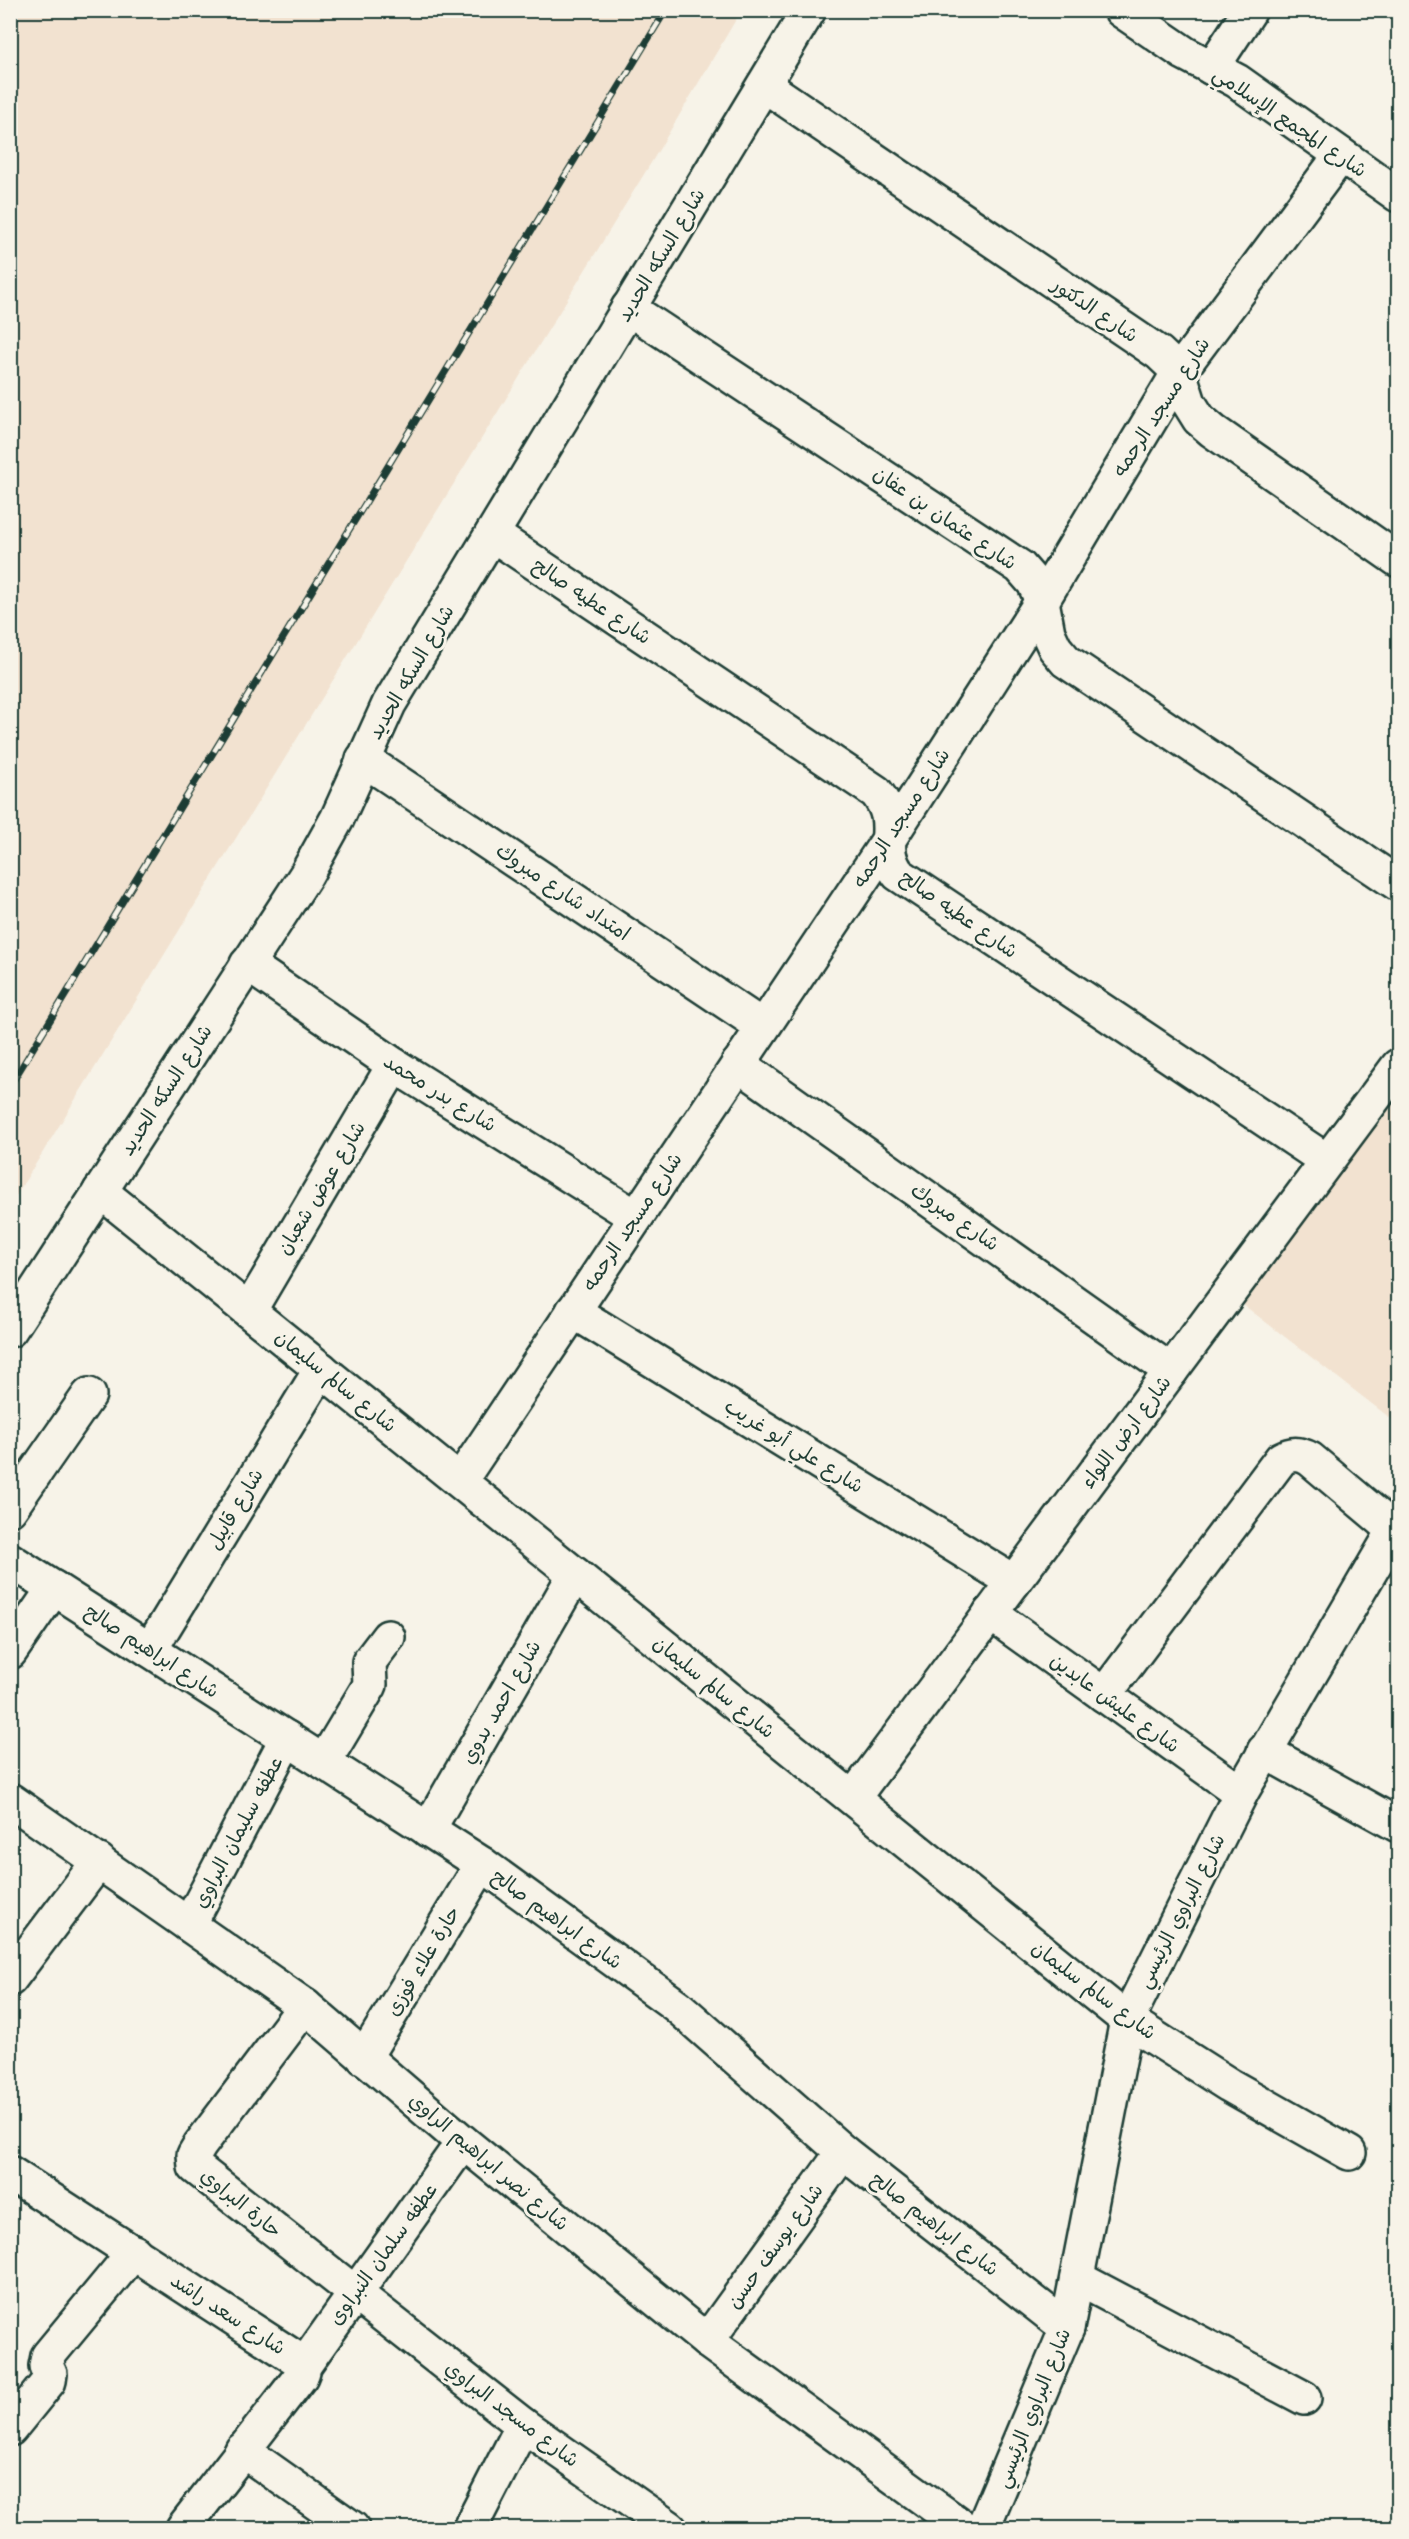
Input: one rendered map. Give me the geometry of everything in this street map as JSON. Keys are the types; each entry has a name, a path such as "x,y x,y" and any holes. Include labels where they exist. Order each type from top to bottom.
{"street":[{"name":"شارع السكه الحديد","path":"10,1330 306,875 337,819 389,704 809,10"},
{"name":"شارع المجمع الإسلامي","path":"1121,10 1184,53 1237,81 1341,155 1395,184"},
{"path":"1212,68 1250,10"},
{"name":"شارع الدكتور","path":"764,85 1159,353 1179,372 1190,403 1199,419 1398,560"},
{"name":"شارع مسجد الرحمه","path":"460,1481 889,839 1042,601 1179,372 1341,155"},
{"name":"شارع عثمان بن عفان","path":"628,308 1020,567 1034,583 1042,601 1048,633 1055,648 1066,661 1398,884"},
{"name":"شارع عطيه صالح","path":"492,534 866,784 884,801 889,813 891,826 888,852 890,864 898,874 1327,1161"},
{"name":"امتداد شارع مبروك","path":"363,759 762,1026"},
{"name":"شارع بدر محمد","path":"247,964 394,1065 636,1217"},
{"name":"شارع مبروك","path":"738,1064 1171,1371"},
{"name":"شارع عوض شعبان","path":"249,1311 394,1065"},
{"name":"شارع ارض اللواء","path":"853,1798 1398,1066"},
{"name":"شارع سالم سليمان","path":"100,1191 1127,2020 1229,2085 1349,2153"},
{"name":"شارع علي أبو غريب","path":"573,1311 1014,1582"},
{"name":"شارع قابيل","path":"150,1650 321,1369"},
{"path":"10,1509 89,1395"},
{"path":"1104,1695 1281,1459 1290,1454 1301,1454 1396,1532"},
{"name":"شارع البراوي الرئيسي","path":"984,2529 1067,2328 1127,2020 1241,1792 1396,1532"},
{"name":"شارع ابراهيم صالح","path":"10,1560 482,1864 677,2006 843,2152 1067,2328"},
{"name":"شارع احمد بدوي","path":"428,1830 575,1574"},
{"path":"10,1652 54,1588"},
{"name":"شارع عليش عابدين","path":"990,1613 1241,1792"},
{"path":"324,1762 370,1684 369,1662 388,1637"},
{"name":"عطفه سليمان البراوي","path":"189,1924 287,1738"},
{"path":"1264,1751 1398,1825"},
{"name":"شارع نصر ابراهيم الراوي","path":"10,1800 305,2006 463,2142 707,2341 964,2529"},
{"path":"10,1978 99,1861"},
{"name":"حارة علاء فوزى","path":"364,2058 482,1864"},
{"name":"حارة البراوي","path":"305,2006 200,2145 194,2155 195,2167 356,2295"},
{"name":"عطفه سلمان النبراوى","path":"303,2367 463,2142"},
{"name":"شارع يوسف حسن","path":"707,2341 843,2152"},
{"name":"شارع سعد راشد","path":"10,2173 296,2358 303,2367 301,2376 183,2529"},
{"path":"10,2429 49,2381 50,2374 46,2366 48,2356 134,2252"},
{"path":"1077,2278 1304,2398"},
{"name":"شارع مسجد البراوي","path":"356,2295 523,2425 670,2529"},
{"path":"470,2529 523,2425"},
{"path":"242,2450 352,2529"}],"shaded area":[{"path":"11,10 741,11 654,158 11,1204"},
{"path":"1398,1088 1398,1424 1237,1300"}],"railway":[{"path":"10,1086 666,10"}]}
